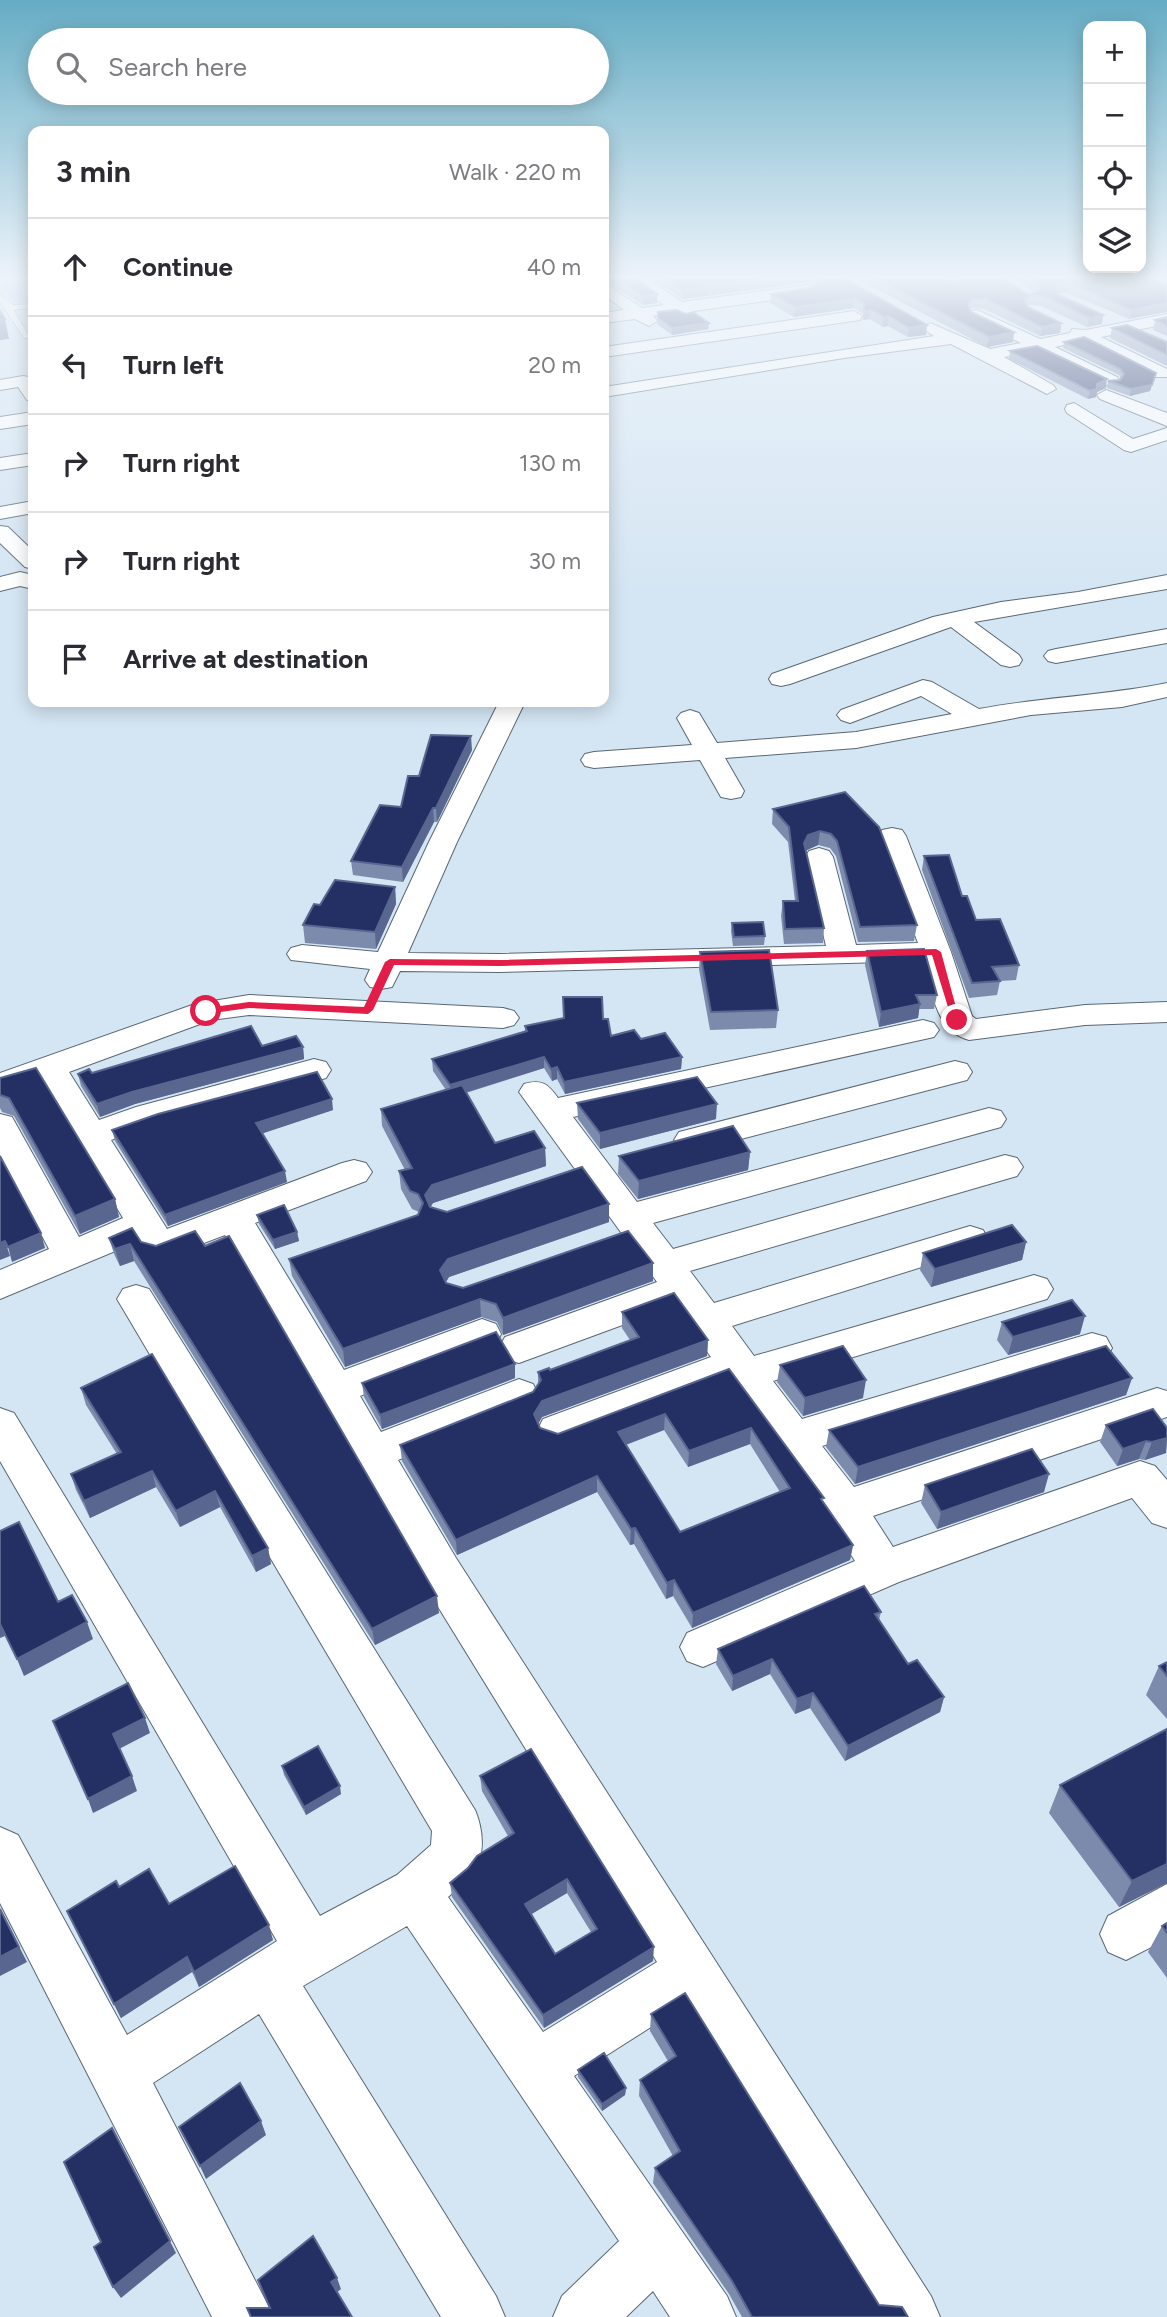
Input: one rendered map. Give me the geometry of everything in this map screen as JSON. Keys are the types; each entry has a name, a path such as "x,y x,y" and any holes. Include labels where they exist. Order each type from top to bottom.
{"street":[{"path":"609,391 634,386"},
{"path":"1042,386 1047,389"},
{"path":"1105,386 1167,420"},
{"path":"0,404 28,398"},
{"path":"1074,409 1131,446 1162,439"},
{"path":"0,423 28,419"},
{"path":"0,445 28,441"},
{"path":"0,464 28,460"},
{"path":"0,513 28,510"},
{"path":"0,532 28,557"},
{"path":"781,679 956,619 1167,582"},
{"path":"956,619 1010,660"},
{"path":"1056,656 1167,636"},
{"path":"850,715 923,687 976,718"},
{"path":"594,760 856,740 1055,704 1122,700 1167,690"},
{"path":"368,1010 390,962 405,893 509,707"},
{"path":"690,718 731,791"},
{"path":"892,836 936,952 957,1020 969,1030 1086,1016 1167,1012"},
{"path":"819,857 843,953"},
{"path":"302,954 390,962 500,963 936,952"},
{"path":"0,1085 206,1011 249,1005 503,1018"},
{"path":"883,1569 845,1508 543,1102 923,1030"},
{"path":"50,1068 159,1247 354,1172"},
{"path":"91,1135 149,1115 314,1070"},
{"path":"659,1149 955,1072"},
{"path":"600,1241 633,1223 989,1119"},
{"path":"0,1125 71,1255"},
{"path":"519,1348 673,1276 1006,1167"},
{"path":"233,1218 284,1262 335,1389 440,1571 910,2317"},
{"path":"0,1285 144,1224"},
{"path":"705,1320 993,1232"},
{"path":"557,1431 741,1369 1034,1289"},
{"path":"118,2073 290,1964 415,1893 455,1857 457,1827 135,1299"},
{"path":"335,1389 482,1334"},
{"path":"793,1438 1092,1348"},
{"path":"372,1453 519,1395"},
{"path":"845,1508 1157,1405"},
{"path":"0,1424 290,1964 475,2317"},
{"path":"703,1647 883,1569 1140,1478 1167,1510"},
{"path":"0,1853 244,2317"},
{"path":"415,1893 706,2317"},
{"path":"536,2068 692,1970"},
{"path":"583,2317 657,2246"}],"building":[{"path":"1080,386 1097,386 1097,389 1090,391"},
{"path":"1123,386 1146,386 1131,389"},
{"path":"431,735 471,736 436,808 433,808 402,867 351,861 380,805 401,807 408,776 419,776"},
{"path":"845,792 879,827 917,925 860,927 837,841 831,834 820,831 808,835 804,843 824,928 785,929 783,901 798,901 789,827 773,809"},
{"path":"949,855 962,896 967,896 976,920 1000,919 1019,965 992,967 1000,981 972,983 924,856"},
{"path":"335,880 395,887 375,932 303,925 314,904 320,905"},
{"path":"763,922 765,936 734,937 732,923"},
{"path":"924,949 937,995 916,995 920,1004 881,1012 867,951"},
{"path":"769,950 778,1010 711,1012 700,952"},
{"path":"563,997 602,997 603,1019 608,1019 611,1036 634,1030 641,1039 665,1033 682,1057 564,1082 557,1067 551,1069 544,1057 450,1085 432,1059 527,1031 525,1026 564,1018"},
{"path":"251,1026 262,1046 296,1036 303,1047 132,1092 97,1104 78,1074 89,1069 92,1073"},
{"path":"36,1068 115,1199 75,1216 9,1098 0,1095 0,1078"},
{"path":"317,1072 332,1099 256,1123 285,1171 165,1215 112,1130 158,1114"},
{"path":"697,1077 717,1104 600,1133 577,1103"},
{"path":"462,1085 495,1143 534,1131 545,1148 432,1185 425,1195 430,1207 447,1212 582,1167 609,1204 448,1259 440,1270 446,1283 463,1288 628,1231 653,1263 503,1318 496,1304 480,1299 343,1349 289,1259 418,1215 423,1203 418,1194 410,1191 399,1171 412,1168 381,1109"},
{"path":"733,1126 750,1152 639,1181 619,1156"},
{"path":"0,1156 41,1233 8,1247 5,1241 0,1243"},
{"path":"284,1205 297,1232 273,1240 257,1215"},
{"path":"1012,1225 1026,1242 935,1269 923,1253"},
{"path":"132,1228 141,1242 156,1246 195,1231 205,1246 229,1236 437,1596 372,1629 130,1244 115,1249 109,1238"},
{"path":"674,1293 708,1340 542,1401 534,1414 540,1428 558,1434 729,1369 824,1498 821,1499 853,1545 693,1613 674,1580 667,1583 635,1528 631,1529 597,1476 456,1540 400,1445 533,1392 541,1380 538,1372 639,1337 622,1312","holes":["665,1414 689,1451 751,1428 790,1488 680,1532 618,1432"]},
{"path":"1072,1300 1085,1316 1013,1337 1002,1322"},
{"path":"496,1332 515,1364 380,1415 362,1383"},
{"path":"843,1346 866,1380 805,1398 780,1365"},
{"path":"1106,1346 1132,1378 858,1467 829,1430"},
{"path":"152,1354 268,1548 252,1556 215,1491 176,1511 152,1471 84,1501 71,1474 121,1452 81,1388"},
{"path":"1153,1409 1167,1428 1167,1438 1146,1441 1123,1449 1106,1425"},
{"path":"1032,1449 1049,1474 941,1512 925,1485"},
{"path":"19,1522 58,1602 72,1595 87,1622 17,1659 0,1624 0,1531"},
{"path":"864,1586 881,1612 875,1614 908,1664 917,1660 944,1697 848,1746 813,1693 797,1699 772,1659 733,1676 718,1649"},
{"path":"1167,1662 1167,1676 1159,1666"},
{"path":"128,1683 145,1718 113,1734 132,1776 88,1799 53,1721"},
{"path":"1167,1729 1167,1864 1132,1881 1060,1785"},
{"path":"318,1746 340,1786 304,1807 282,1766"},
{"path":"531,1749 654,1947 543,2015 450,1883 468,1868 477,1856 514,1833 480,1776","holes":["567,1879 597,1929 555,1954 525,1904"]},
{"path":"235,1866 269,1925 194,1972 187,1957 114,2004 67,1911 116,1881 119,1887 149,1869 169,1904"},
{"path":"0,1909 19,1947 0,1957"},
{"path":"685,1993 879,2305 902,2307 908,2317 752,2317 732,2281 655,2168 680,2151 640,2080 676,2056 651,2014"},
{"path":"604,2053 626,2088 602,2104 578,2070"},
{"path":"240,2083 261,2121 200,2166 179,2127"},
{"path":"112,2128 170,2241 113,2287 94,2247 101,2242 64,2162"},
{"path":"313,2236 337,2278 331,2282 352,2317 251,2317 247,2308 270,2308 258,2280"}],"route":[{"path":"206,1011 249,1005 368,1010 390,962 500,963 936,952 957,1020"}]}
